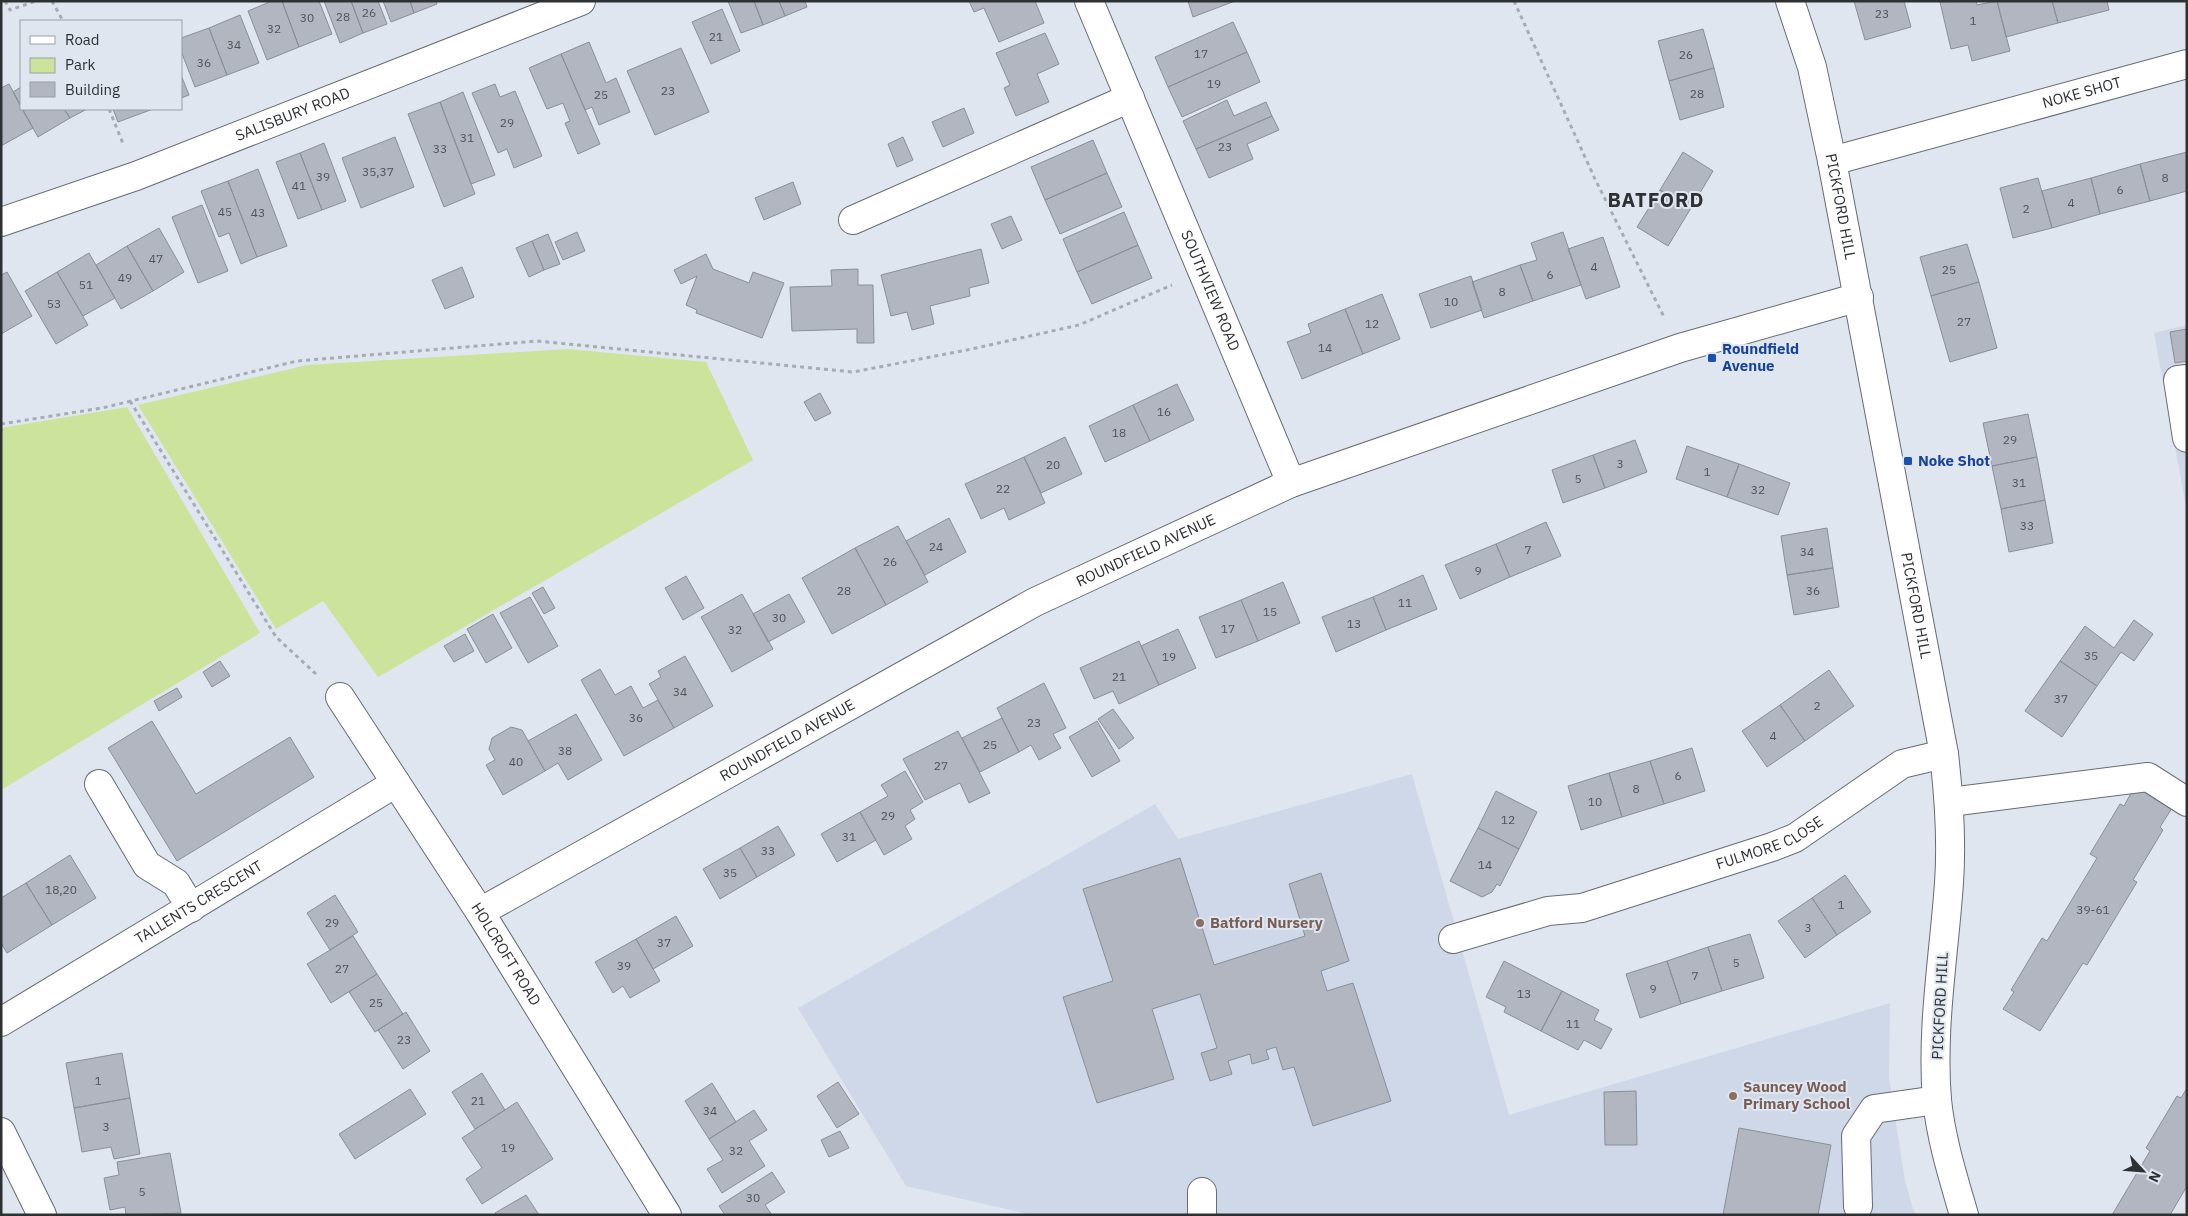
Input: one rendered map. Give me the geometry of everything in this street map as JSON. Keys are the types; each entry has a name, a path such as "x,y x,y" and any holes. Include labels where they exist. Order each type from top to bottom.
{"street":[{"name":"SALISBURY ROAD","path":"1,222 136,176 581,1"},
{"name":"SOUTHVIEW ROAD","path":"1089,1 1291,483"},
{"name":"PICKFORD HILL","path":"1790,1 1812,67 1832,161 1944,754 1950,802 1949,881 1937,1018 1938,1100 1948,1158 1964,1215"},
{"name":"NOKE SHOT","path":"1832,161 2187,64"},
{"path":"853,220 1130,98"},
{"name":"ROUNDFIELD AVENUE","path":"480,912 1035,602 1291,483 1680,348 1859,297"},
{"path":"2187,379 2178,380 2187,438"},
{"name":"HOLCROFT ROAD","path":"340,697 480,912 667,1215"},
{"name":"FULMORE CLOSE","path":"1453,939 1548,911 1582,908 1772,847 1795,838 1902,764 1944,754"},
{"path":"1950,802 2148,777 2187,802"},
{"name":"TALLENTS CRESCENT","path":"1,1022 396,783"},
{"path":"99,784 147,865 176,883 191,908"},
{"path":"1858,1206 1856,1136 1874,1109 1938,1100"},
{"path":"1,1132 42,1215"}],"path":[{"path":"5,1 10,10 36,1"},
{"path":"52,1 62,20"},
{"path":"1514,1 1595,178 1680,348"},
{"path":"1,424 102,408 297,361 537,341 853,372 967,350 1079,325 1202,272"},
{"path":"130,401 276,637 340,697"}],"shaded area":[{"path":"2187,325 2187,512 2154,333"},
{"name":"Batford Nursery","path":"1412,774 1509,1115 1890,1003 1889,1077 1905,1181 1915,1215 1032,1215 906,1186 798,1008 1155,804 1178,839"}],"green space":[{"path":"568,349 706,362 753,460 378,677 323,601 276,629 138,405 307,365"},
{"path":"127,407 260,633 1,790 1,428"}],"building":[{"path":"272,1 282,1 299,47 267,60 248,11"},
{"path":"282,1 319,1 332,34 299,47"},
{"path":"324,1 351,1 363,33 340,43"},
{"path":"351,1 378,1 387,24 363,33"},
{"path":"383,1 410,1 414,13 391,22"},
{"path":"410,1 436,1 437,4 414,13"},
{"path":"728,1 754,1 763,25 741,33"},
{"path":"754,1 779,1 785,16 763,25"},
{"path":"779,1 805,1 807,7 785,16"},
{"path":"969,1 1035,1 1044,23 999,42 984,8 974,12"},
{"path":"1188,1 1235,1 1193,17"},
{"path":"1854,1 1904,1 1911,27 1865,40"},
{"path":"1976,1 1977,5 1997,1 2010,51 1972,61 1968,45 1951,49 1940,2"},
{"path":"1997,1 2052,1 2058,23 2006,37"},
{"path":"2052,1 2107,1 2109,10 2058,23"},
{"path":"722,9 740,51 711,64 692,22"},
{"path":"240,15 259,63 227,75 209,28"},
{"path":"1233,22 1247,52 1168,87 1155,57"},
{"path":"209,28 227,75 195,87 182,54 182,38"},
{"path":"1703,29 1714,68 1669,81 1658,41"},
{"path":"1045,33 1059,64 1037,74 1049,102 1016,116 1004,88 1010,85 996,53"},
{"path":"589,42 606,83 616,78 630,112 599,125 592,107 585,110 561,54"},
{"path":"681,48 709,112 655,135 627,71"},
{"path":"1247,52 1260,82 1182,117 1168,87"},
{"path":"561,54 600,144 578,154 565,123 570,121 563,103 547,109 529,68"},
{"path":"1714,68 1724,107 1680,120 1669,81"},
{"path":"182,78 189,95 182,98"},
{"path":"9,84 20,104 20,110 23,110 33,128 1,146 1,88"},
{"path":"495,84 500,97 515,91 542,156 514,168 507,149 498,153 472,93"},
{"path":"20,88 20,105 13,92"},
{"path":"463,92 495,175 471,184 440,102"},
{"path":"1227,100 1234,116 1266,102 1272,116 1196,149 1183,121"},
{"path":"440,102 475,194 444,207 408,114"},
{"path":"964,108 974,133 943,147 932,122"},
{"path":"23,110 65,110 70,118 38,137"},
{"path":"65,110 85,110 70,118"},
{"path":"113,110 150,110 118,122"},
{"path":"1272,116 1279,130 1247,144 1253,159 1209,178 1196,149"},
{"path":"395,137 414,187 361,208 342,158"},
{"path":"903,137 913,160 897,167 888,144"},
{"path":"1093,140 1107,173 1045,200 1031,167"},
{"path":"324,143 346,201 322,210 300,153"},
{"path":"1683,152 1713,171 1691,208 1660,190"},
{"path":"2187,152 2187,191 2150,201 2140,164"},
{"path":"300,153 322,210 298,219 276,162"},
{"path":"2140,164 2150,201 2100,214 2091,178"},
{"path":"258,169 287,246 257,257 228,181"},
{"path":"1107,173 1122,207 1060,234 1045,200"},
{"path":"2038,178 2052,228 2013,238 2000,188"},
{"path":"2091,178 2100,214 2052,228 2042,191"},
{"path":"228,181 257,257 241,264 229,233 219,237 201,191"},
{"path":"793,182 801,204 764,220 755,198"},
{"path":"1660,190 1691,208 1668,246 1637,227"},
{"path":"202,205 228,271 198,283 172,217"},
{"path":"1124,212 1138,245 1077,272 1063,239"},
{"path":"1011,216 1022,240 1002,249 991,224"},
{"path":"159,228 184,272 153,291 127,246"},
{"path":"577,232 585,251 563,260 555,242"},
{"path":"1563,232 1581,285 1533,301 1520,265 1537,260 1531,243"},
{"path":"548,234 560,264 544,270 532,241"},
{"path":"1603,237 1620,287 1586,299 1568,249"},
{"path":"532,241 544,270 529,277 516,248"},
{"path":"1967,244 1979,282 1931,296 1920,257"},
{"path":"1138,245 1152,278 1092,304 1077,272"},
{"path":"127,246 153,291 121,309 96,265"},
{"path":"981,249 989,283 969,288 970,296 930,306 934,324 912,330 907,312 891,316 881,275"},
{"path":"89,253 115,298 83,316 57,272"},
{"path":"706,254 713,269 749,283 753,272 784,283 762,338 696,313 697,310 686,305 697,276 681,284 674,270"},
{"path":"1520,265 1533,301 1484,318 1472,282"},
{"path":"462,267 474,297 445,309 432,280"},
{"path":"858,269 858,285 873,285 874,343 857,343 857,329 792,331 790,287 832,286 831,270"},
{"path":"7,272 32,316 1,334 1,275"},
{"path":"57,272 88,325 56,344 25,291"},
{"path":"1471,276 1482,310 1431,328 1419,294"},
{"path":"1979,282 1997,348 1950,362 1931,296"},
{"path":"1382,294 1400,339 1363,354 1345,309"},
{"path":"1345,309 1363,354 1302,379 1287,342 1311,333 1308,324"},
{"path":"2187,329 2187,361 2175,363 2170,332"},
{"path":"1177,384 1194,420 1150,441 1133,405"},
{"path":"820,393 831,413 815,421 804,402"},
{"path":"1133,405 1150,441 1105,462 1089,426"},
{"path":"2028,414 2037,457 1992,466 1983,423"},
{"path":"1065,437 1082,474 1041,493 1024,457"},
{"path":"1635,440 1647,472 1605,488 1593,455"},
{"path":"1687,446 1739,464 1727,497 1676,479"},
{"path":"1593,455 1605,488 1563,503 1552,470"},
{"path":"1024,457 1045,503 1009,520 1004,508 981,519 965,484"},
{"path":"2037,457 2045,500 2001,509 1992,466"},
{"path":"1739,464 1790,483 1778,515 1727,497"},
{"path":"2045,500 2053,543 2009,552 2001,509"},
{"path":"949,518 966,552 925,575 906,541"},
{"path":"1546,522 1561,556 1510,577 1496,544"},
{"path":"898,526 928,582 886,605 855,548"},
{"path":"1827,528 1833,568 1787,575 1781,536"},
{"path":"1496,544 1510,577 1460,599 1445,565"},
{"path":"855,548 886,605 832,634 802,578"},
{"path":"1833,568 1839,607 1794,615 1787,575"},
{"path":"1423,575 1437,609 1386,630 1373,597"},
{"path":"686,576 704,608 683,620 665,588"},
{"path":"1283,582 1300,623 1258,641 1241,600"},
{"path":"543,587 555,608 544,614 532,593"},
{"path":"742,594 773,649 732,672 701,617"},
{"path":"789,594 805,622 768,642 753,614"},
{"path":"530,597 558,646 528,663 500,613"},
{"path":"1373,597 1386,630 1336,652 1322,617"},
{"path":"1241,600 1258,641 1216,658 1199,617"},
{"path":"493,614 512,648 486,663 467,629"},
{"path":"2134,620 2153,634 2134,661 2121,652 2097,686 2060,661 2085,626 2114,648"},
{"path":"1178,629 1196,668 1159,685 1141,646"},
{"path":"465,634 474,651 454,662 444,646"},
{"path":"1139,641 1159,685 1119,704 1113,691 1094,699 1080,668"},
{"path":"685,656 713,706 674,728 649,684 661,677 658,671"},
{"path":"220,661 230,676 212,687 203,672"},
{"path":"2060,661 2097,686 2062,737 2025,711"},
{"path":"600,669 615,695 631,686 643,708 658,700 674,728 624,756 581,680"},
{"path":"1829,670 1854,706 1805,741 1780,705"},
{"path":"1044,683 1066,728 1053,734 1061,748 1039,760 1031,745 1019,752 997,708"},
{"path":"177,688 182,697 159,711 154,701"},
{"path":"1780,705 1805,741 1767,767 1742,731"},
{"path":"1113,709 1134,738 1119,749 1098,719"},
{"path":"576,714 602,760 568,780 558,763 545,771 528,741"},
{"path":"1002,718 1019,752 980,772 962,738"},
{"path":"152,721 196,794 290,737 314,777 177,861 108,748"},
{"path":"1097,721 1120,761 1092,777 1069,737"},
{"path":"511,727 522,730 545,771 503,795 486,765 495,760 489,749 492,738"},
{"path":"958,731 990,793 969,803 960,783 925,800 903,759"},
{"path":"1692,748 1705,791 1664,804 1650,761"},
{"path":"1650,761 1664,804 1622,817 1609,773"},
{"path":"905,771 923,802 910,810 915,819 905,826 912,839 884,855 860,812 888,796 881,785"},
{"path":"1609,773 1622,817 1581,830 1568,786"},
{"path":"2135,786 2172,808 2160,827 2163,830 2133,880 2137,882 2087,965 2083,963 2040,1031 2003,1009 2014,992 2011,990 2042,938 2047,941 2097,858 2090,854 2120,804 2124,806"},
{"path":"1496,791 1537,812 1519,849 1478,828"},
{"path":"860,812 876,840 837,862 821,834"},
{"path":"778,826 795,855 757,877 740,848"},
{"path":"1478,828 1519,849 1500,886 1497,884 1492,892 1482,897 1450,881"},
{"path":"740,848 757,877 720,899 703,869"},
{"path":"70,855 96,898 52,925 26,883"},
{"path":"1180,858 1214,965 1305,936 1289,884 1321,873 1349,961 1321,971 1327,991 1353,983 1391,1101 1313,1126 1294,1067 1283,1070 1276,1047 1266,1050 1269,1059 1252,1064 1250,1054 1228,1061 1232,1074 1210,1081 1201,1053 1217,1048 1200,994 1152,1009 1174,1079 1097,1103 1063,997 1113,981 1083,889"},
{"path":"1845,875 1871,912 1837,935 1812,898"},
{"path":"26,883 52,925 7,953 1,943 1,898"},
{"path":"335,895 358,932 330,950 307,913"},
{"path":"1812,898 1837,935 1805,958 1778,921"},
{"path":"676,916 693,946 653,969 636,939"},
{"path":"1750,934 1764,978 1722,991 1708,947"},
{"path":"353,936 377,974 331,1003 307,964"},
{"path":"636,939 660,981 630,998 623,986 613,993 595,962"},
{"path":"1708,947 1722,991 1681,1004 1667,961"},
{"path":"1504,961 1562,991 1541,1031 1504,1012 1506,1007 1486,997"},
{"path":"1667,961 1681,1004 1640,1018 1626,974"},
{"path":"377,974 403,1014 375,1032 349,992"},
{"path":"1562,991 1599,1010 1594,1020 1612,1029 1601,1049 1584,1040 1578,1050 1541,1031"},
{"path":"406,1012 430,1051 403,1069 378,1030"},
{"path":"122,1053 130,1098 74,1108 66,1063"},
{"path":"482,1073 505,1110 475,1129 452,1092"},
{"path":"838,1082 859,1114 837,1128 817,1096"},
{"path":"712,1083 736,1122 709,1139 685,1101"},
{"path":"2187,1088 2187,1186 2170,1215 2112,1215 2150,1151 2146,1148 2177,1096 2181,1098"},
{"path":"410,1089 426,1114 355,1159 339,1134"},
{"path":"1636,1091 1637,1145 1605,1145 1604,1092"},
{"path":"130,1098 140,1154 114,1159 111,1147 82,1152 74,1108"},
{"path":"517,1102 553,1159 482,1204 466,1179 482,1168 462,1138"},
{"path":"754,1110 767,1130 749,1141 765,1166 722,1193 707,1169 723,1160 709,1139"},
{"path":"1739,1128 1831,1145 1818,1215 1723,1215"},
{"path":"840,1131 849,1148 829,1157 821,1140"},
{"path":"170,1153 181,1213 126,1215 125,1207 110,1210 104,1178 119,1175 117,1162"},
{"path":"772,1172 785,1192 765,1205 772,1215 725,1215 719,1206"},
{"path":"526,1195 539,1215 496,1215 495,1213"}],"place":[{"name":"Roundfield Avenue","path":"1712,358"},
{"name":"Noke Shot","path":"1908,461"},
{"name":"Batford Nursery","path":"1200,923"},
{"name":"Sauncey Wood Primary School","path":"1733,1096"}],"district":[{"name":"BATFORD","path":"1656,200"}]}
